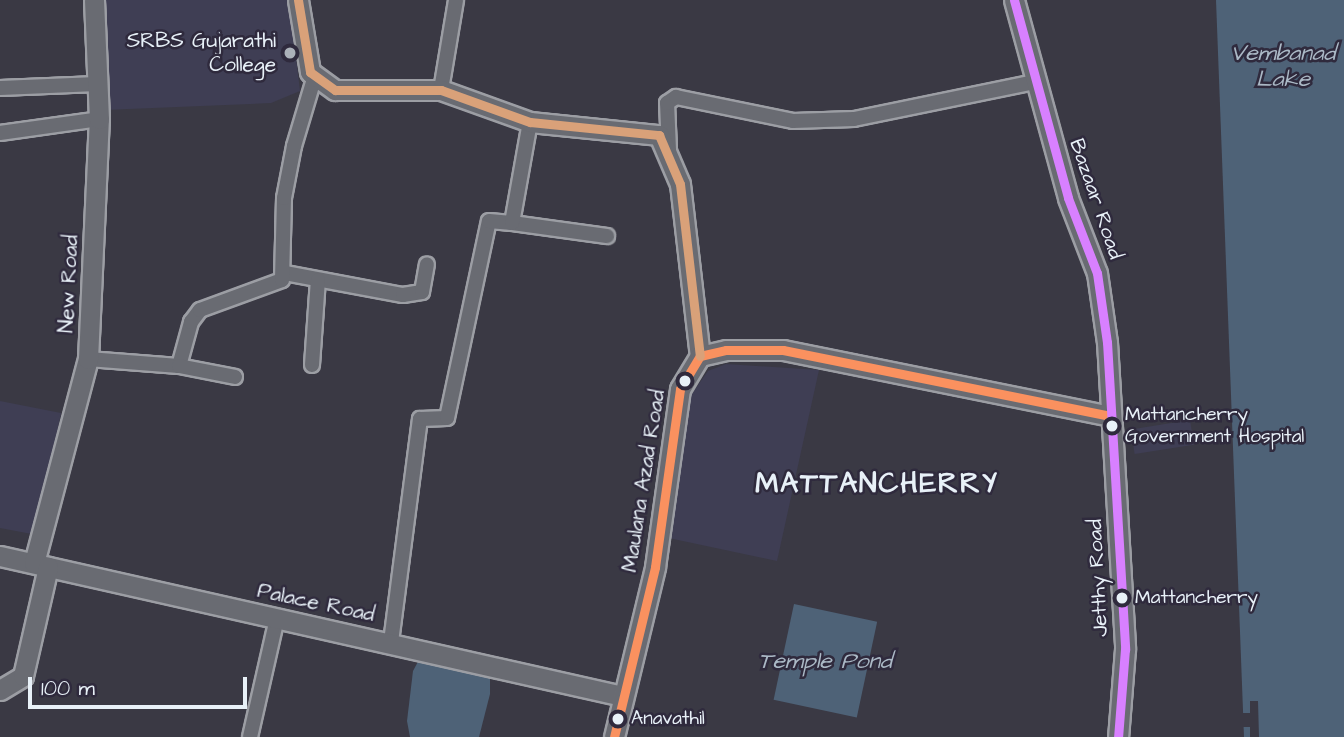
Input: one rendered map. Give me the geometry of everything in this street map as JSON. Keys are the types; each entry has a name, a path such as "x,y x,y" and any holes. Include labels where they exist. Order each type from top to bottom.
{"street":[{"name":"New Road","path":"0,690 23,676 41,565 88,359 99,119 94,0"},
{"path":"179,366 191,322 200,310 275,285 285,273 284,198 293,146 314,79 298,0"},
{"path":"441,90 456,0"},
{"name":"Bazaar Road","path":"1014,0 1068,198 1097,273 1107,342 1111,416"},
{"path":"314,79 335,90 441,90 530,122 643,130 659,135 669,151 680,184 701,356 726,349 783,350 1111,416"},
{"path":"669,151 667,103 676,97 793,121 854,120 1035,82"},
{"path":"0,88 97,84"},
{"path":"0,133 99,119"},
{"path":"512,223 530,122"},
{"path":"391,642 420,419 447,418 489,221 607,236"},
{"path":"285,273 403,295 422,292 426,264"},
{"path":"312,365 318,280"},
{"name":"Maulana Azad Road","path":"614,737 655,566 680,389 701,356"},
{"path":"88,359 179,366 236,377"},
{"name":"Jetthy Road","path":"1111,416 1125,649 1118,737"},
{"name":"Palace Road","path":"0,556 622,696"},
{"path":"250,737 277,618"}],"shaded area":[{"path":"100,0 289,0 300,91 271,103 104,110"},
{"path":"726,364 819,370 777,561 664,537 691,395 708,371"},
{"path":"0,401 61,413 37,535 0,528"},
{"path":"1190,420 1194,445 1135,454 1131,429"}],"water":[{"name":"Vembanad Lake","path":"1216,0 1344,0 1344,737 1244,737"},
{"name":"Temple Pond","path":"794,604 877,622 857,718 774,700"},
{"path":"420,658 490,674 490,694 479,737 410,737 407,721 413,671"}],"pier":[{"path":"1250,701 1258,701 1259,737 1250,737 1250,727 1240,727 1240,713 1250,713"}],"transit line":[{"path":"298,0 310,72 335,90 441,90 530,122 659,135 680,184 700,356"},
{"path":"1014,0 1068,198 1097,273 1107,342 1125,649 1118,737"},
{"path":"614,737 655,567 680,389 700,356 726,350 783,350 1110,416"}],"place":[{"name":"SRBS Gujarathi College","path":"290,53"},
{"name":"Mattancherry Government Hospital","path":"1112,426"},
{"name":"Mattancherry","path":"1122,598"},
{"name":"Anavathil","path":"618,719"}],"district":[{"name":"MATTANCHERRY","path":"877,484"}]}
